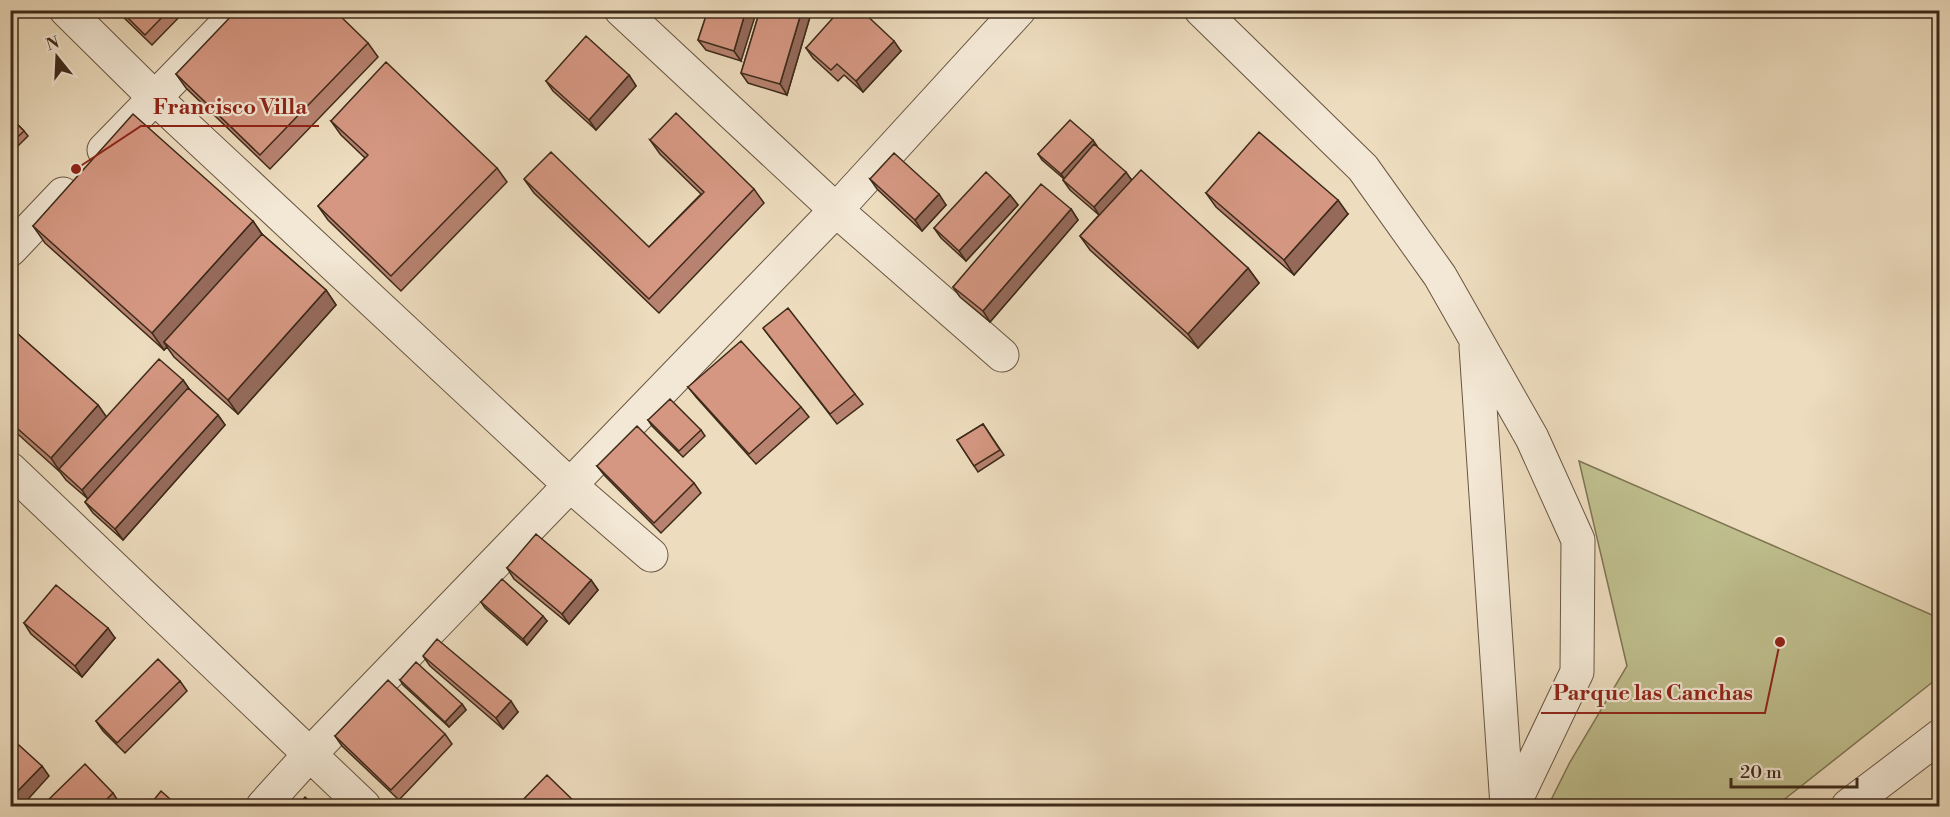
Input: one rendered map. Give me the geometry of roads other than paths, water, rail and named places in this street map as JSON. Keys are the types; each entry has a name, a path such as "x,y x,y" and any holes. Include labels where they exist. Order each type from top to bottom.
{"street":[{"path":"66,10 154,97 572,486 651,555"},
{"path":"10,249 240,10"},
{"path":"621,10 836,210 1002,355"},
{"path":"263,807 310,754 572,486 836,210 1019,10"},
{"path":"1201,10 1364,168 1440,276 1532,438 1578,540 1576,672 1513,807"},
{"path":"1476,339 1507,807"},
{"path":"10,469 364,807"},
{"path":"1848,807 1940,736"}],"place":[{"name":"Francisco Villa","path":"76,169"},
{"name":"Parque las Canchas","path":"1780,642"}]}
